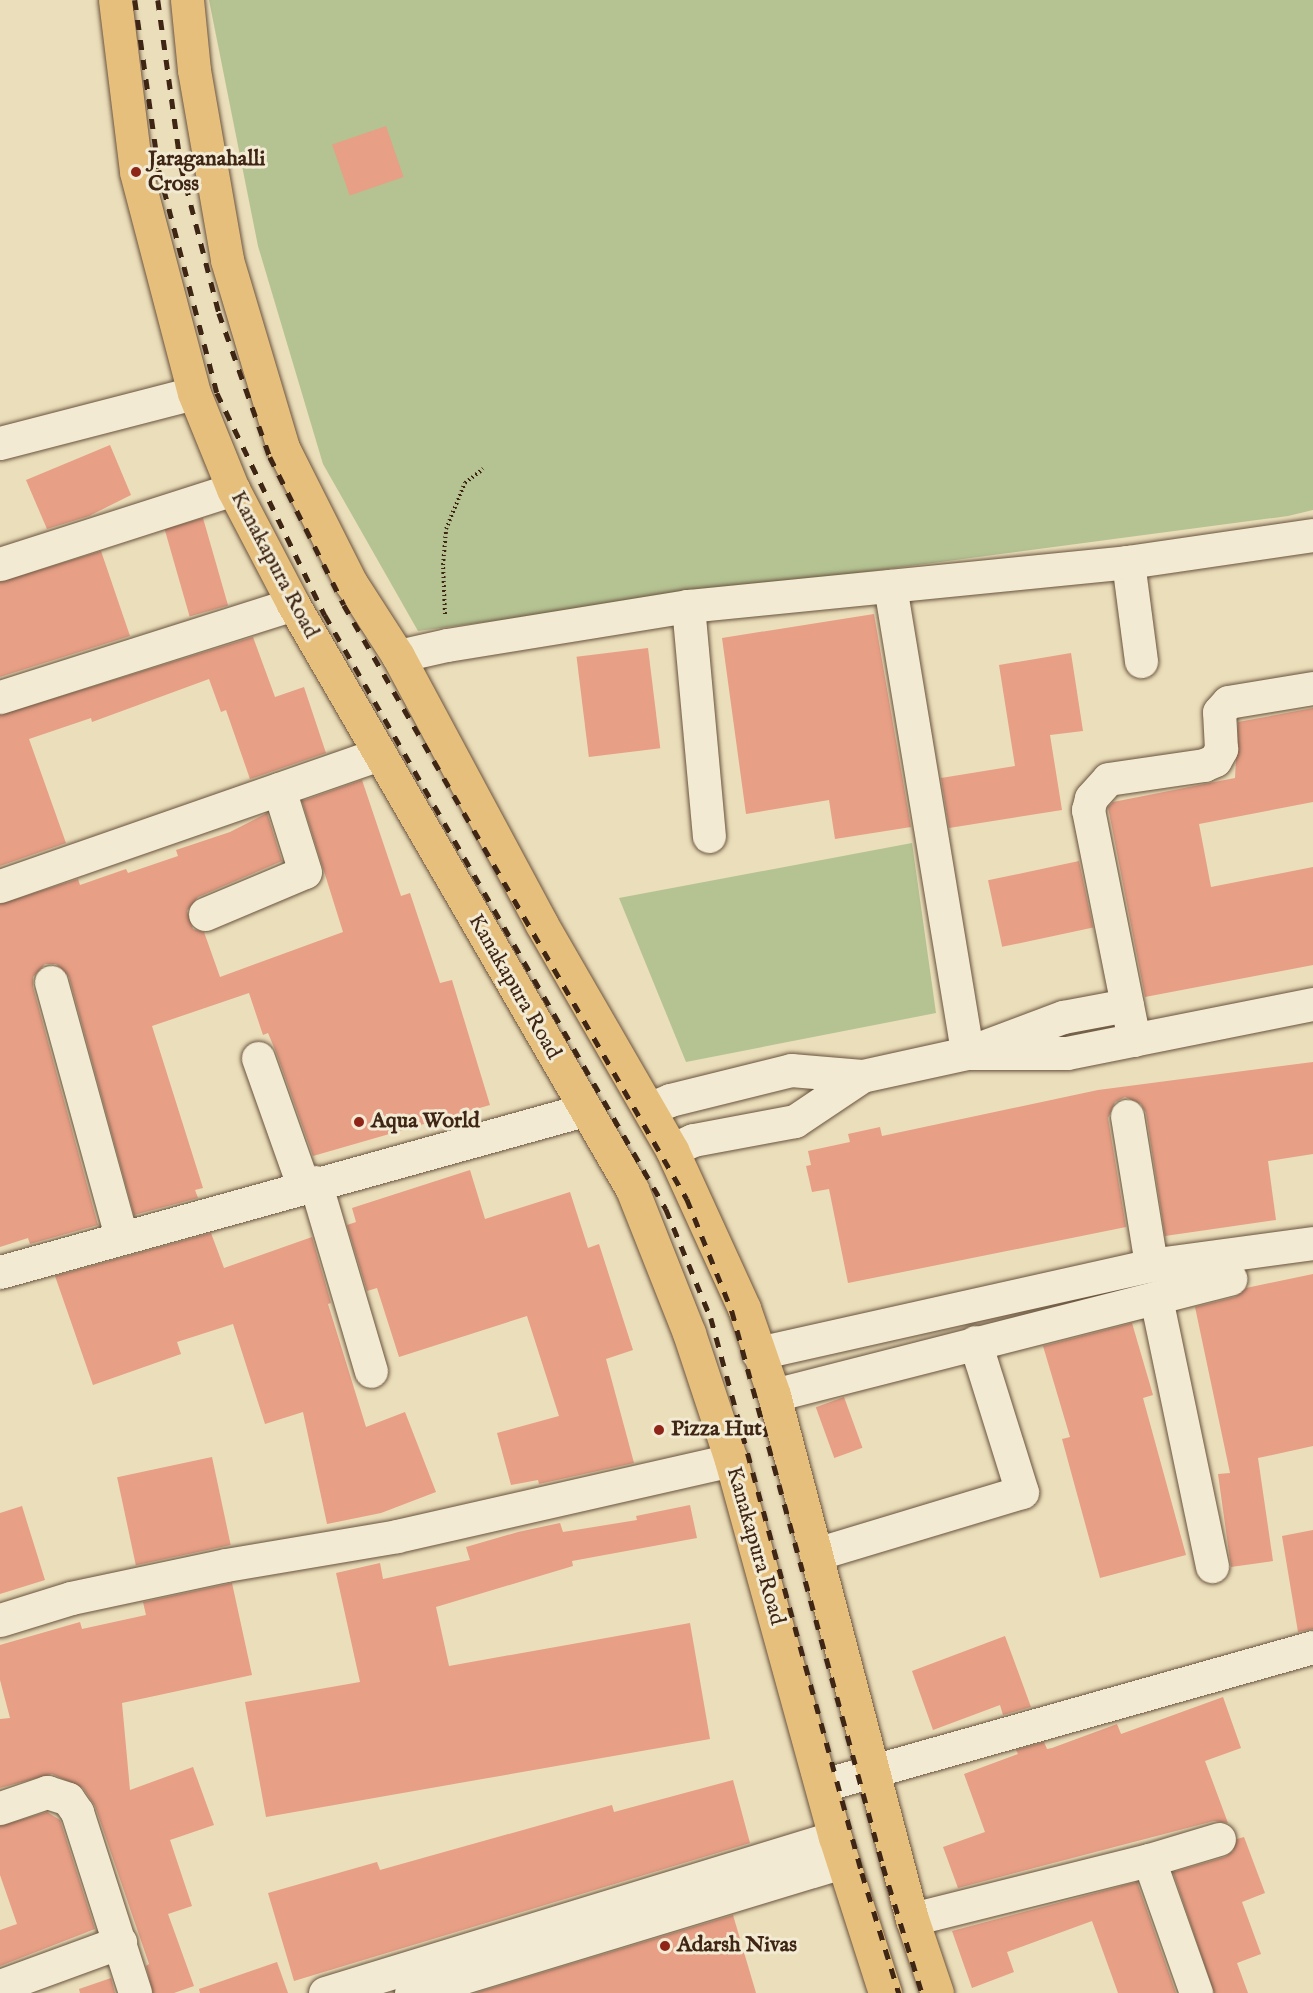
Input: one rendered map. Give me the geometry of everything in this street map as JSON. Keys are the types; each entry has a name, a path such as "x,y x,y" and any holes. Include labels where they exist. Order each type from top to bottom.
{"highway":[{"name":"Kanakapura Road","path":"114,0 136,172 194,393 233,489 293,604 584,1110 632,1189 689,1333 730,1460 823,1785 838,1850 885,1993"},
{"path":"187,0 194,70 227,260 283,448 351,583 398,657 541,923 672,1150 744,1308 774,1395 912,1919 937,1993"}],"street":[{"path":"0,443 194,393"},
{"path":"0,564 233,489"},
{"path":"398,657 447,645 688,606 1128,562 1313,535"},
{"path":"1128,562 1141,661"},
{"path":"890,586 967,1053"},
{"path":"0,697 293,604"},
{"path":"688,606 709,836"},
{"path":"1134,1040 1088,810 1090,798 1108,779 1204,765 1215,760 1221,749 1218,712 1228,702 1313,688"},
{"path":"0,886 380,754"},
{"path":"205,914 305,872 279,789"},
{"path":"51,982 121,1237"},
{"path":"967,1053 1067,1053 1313,1004"},
{"path":"649,1109 670,1100 791,1070 862,1076 967,1053 1063,1017 1126,1005"},
{"path":"258,1058 309,1184 371,1371"},
{"path":"672,1150 693,1140 795,1121 862,1076"},
{"path":"0,1272 309,1184 584,1110"},
{"path":"1127,1116 1151,1265"},
{"path":"758,1353 1151,1265 1313,1243"},
{"path":"774,1395 975,1342 1230,1279"},
{"path":"1156,1298 1212,1566"},
{"path":"816,1554 1022,1492 975,1342"},
{"path":"0,1620 71,1598 226,1565 397,1536 730,1460"},
{"path":"823,1785 1313,1647"},
{"path":"0,1808 47,1792 68,1799 77,1812 135,1993"},
{"path":"912,1919 1149,1860 1219,1839"},
{"path":"325,1993 838,1850"},
{"path":"411,1993 838,1850"},
{"path":"1149,1860 1196,1993"},
{"path":"0,1986 120,1942"}],"path":[{"path":"447,645 443,565 446,529 465,483 483,469"}],"green space":[{"path":"209,0 1313,0 1313,510 1288,516 418,631 323,464 258,246"},
{"path":"912,843 936,1013 686,1062 619,898"}],"building":[{"path":"386,126 404,177 350,196 332,145"},
{"path":"110,445 131,495 89,516 47,529 26,480"},
{"path":"203,518 228,605 190,617 165,529"},
{"path":"101,551 130,636 0,677 0,582"},
{"path":"874,614 911,827 835,839 829,800 746,814 722,638"},
{"path":"253,637 275,697 304,687 326,753 250,779 226,710 221,712 209,679 92,722 91,718 29,739 66,843 0,866 0,715"},
{"path":"648,648 660,748 589,757 577,657"},
{"path":"1071,653 1083,731 1050,735 1062,810 949,828 941,778 1015,766 999,665"},
{"path":"1313,708 1313,802 1199,824 1211,887 1313,867 1313,965 1145,997 1108,807 1113,802 1235,778 1238,722"},
{"path":"362,780 401,896 410,893 440,983 452,980 490,1105 313,1156 276,1052 268,1033 263,1035 249,993 152,1026 203,1188 195,1190 198,1198 134,1215 69,977 56,964 45,964 33,977 33,987 98,1225 30,1244 28,1238 0,1247 0,904 78,879 80,885 126,869 128,873 178,856 176,850 230,832 267,813 282,861 198,897 187,911 193,929 204,932 220,977 343,932 302,801"},
{"path":"1079,861 1093,928 1002,947 988,880"},
{"path":"1313,1062 1313,1154 1268,1161 1276,1220 1165,1236 1146,1113 1141,1104 1125,1097 1115,1102 1108,1118 1126,1227 848,1283 829,1189 812,1192 806,1166 811,1165 808,1151 850,1142 848,1134 880,1127 882,1136 1098,1090"},
{"path":"470,1170 485,1219 570,1192 588,1248 599,1244 633,1350 606,1359 634,1463 539,1484 538,1480 511,1485 497,1433 559,1416 527,1316 399,1357 377,1288 367,1291 347,1225 356,1222 352,1208"},
{"path":"211,1233 224,1268 312,1237 331,1303 328,1304 366,1427 405,1412 436,1492 381,1513 327,1524 303,1412 265,1424 233,1324 177,1342 181,1354 93,1385 55,1276"},
{"path":"1313,1274 1313,1446 1258,1458 1273,1561 1231,1567 1218,1474 1230,1473 1195,1307 1235,1297 1246,1288"},
{"path":"1132,1323 1153,1395 1143,1398 1186,1555 1100,1578 1062,1439 1070,1437 1043,1346"},
{"path":"844,1397 862,1448 834,1458 816,1407"},
{"path":"212,1457 231,1545 136,1565 117,1477"},
{"path":"690,1505 697,1538 572,1561 573,1566 436,1607 449,1666 690,1623 710,1739 266,1817 245,1702 360,1682 336,1573 380,1563 383,1579 470,1560 466,1547 518,1532 560,1523 563,1532 637,1520 636,1516"},
{"path":"22,1506 45,1580 0,1594 0,1513"},
{"path":"1313,1530 1313,1629 1298,1632 1282,1536"},
{"path":"232,1583 252,1675 122,1703 130,1790 193,1767 214,1825 170,1840 192,1906 168,1914 194,1986 174,1993 153,1993 146,1966 149,1964 95,1806 83,1788 52,1774 0,1788 0,1719 10,1718 0,1680 0,1645 80,1622 82,1629 146,1615 143,1602"},
{"path":"1005,1636 1031,1707 1003,1715 1000,1705 933,1730 912,1671"},
{"path":"1223,1697 1241,1748 1205,1761 1228,1823 1214,1821 958,1888 943,1847 985,1832 964,1774 1018,1754 1016,1750 1044,1742 1047,1749 1052,1748 1117,1724 1121,1734"},
{"path":"733,1780 750,1843 294,1981 268,1893 377,1862 380,1870 612,1805 614,1812"},
{"path":"47,1812 60,1820 95,1929 0,1966 0,1930 17,1924 0,1875 0,1826"},
{"path":"1244,1837 1265,1893 1242,1902 1261,1954 1237,1963 1248,1993 1214,1993 1173,1872 1225,1857 1233,1851 1237,1839"},
{"path":"1137,1882 1176,1993 1118,1993 1092,1921 1007,1952 1014,1972 972,1988 952,1931"},
{"name":"Adarsh Nivas","path":"733,1915 756,1993 475,1993"},
{"path":"277,1962 288,1993 200,1993 199,1989"},
{"path":"111,1978 115,1993 80,1993 79,1989"}],"railway":[{"path":"135,0 159,170 217,393 325,615 666,1209 711,1318 862,1873 899,1993"},
{"path":"158,0 181,166 219,313 270,457 344,605 687,1199 732,1311 883,1866 922,1993"}],"place":[{"name":"Jaraganahalli Cross","path":"136,172"},
{"name":"Aqua World","path":"359,1122"},
{"name":"Pizza Hut","path":"659,1430"},
{"name":"Adarsh Nivas","path":"665,1946"}]}
